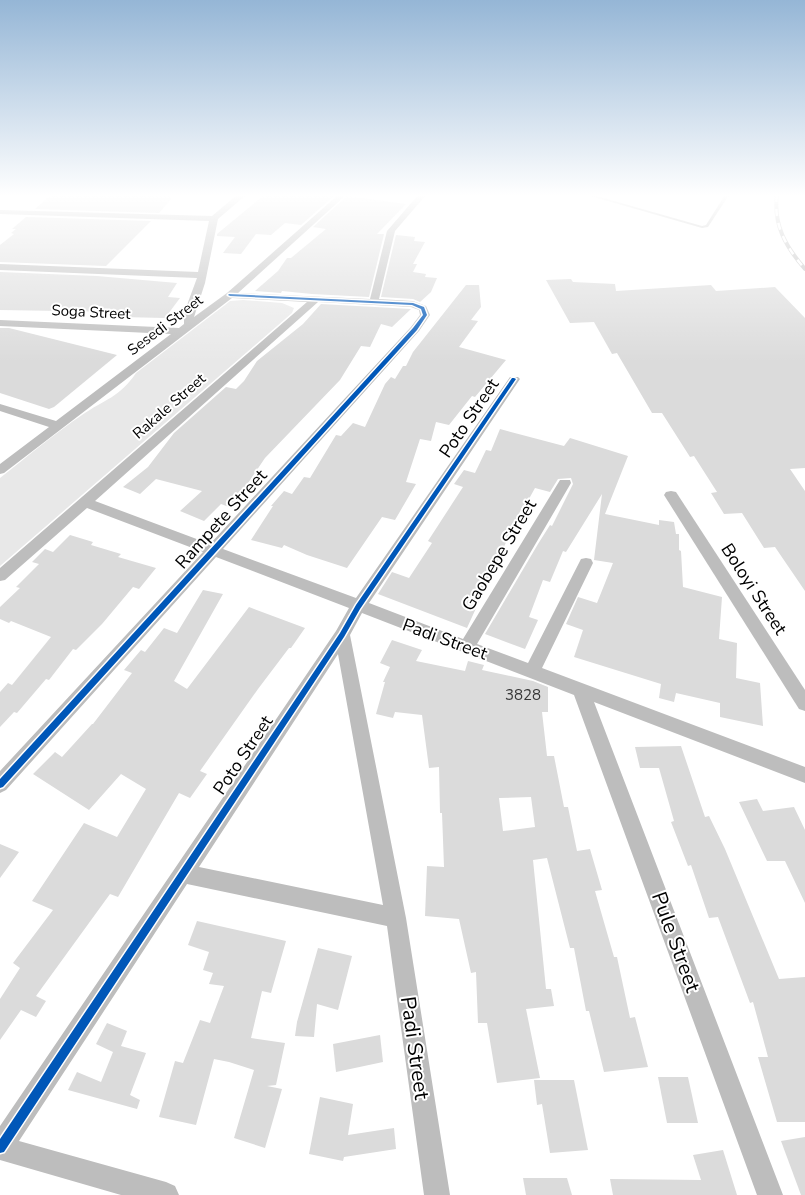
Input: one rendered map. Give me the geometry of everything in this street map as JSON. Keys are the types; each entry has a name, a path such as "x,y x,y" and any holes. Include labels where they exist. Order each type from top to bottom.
{"street":[{"path":"185,328 202,275 207,251"},
{"name":"Sesedi Street","path":"0,470 230,295 280,251"},
{"path":"230,295 374,302 386,251"},
{"path":"0,267 202,275"},
{"name":"Rakale Street","path":"0,576 315,300"},
{"name":"Rampete Street","path":"0,784 415,329 425,315 425,311 420,306 374,302"},
{"name":"Soga Street","path":"0,323 185,328"},
{"name":"Poto Street","path":"0,1148 342,635 358,607 514,379"},
{"path":"0,407 58,426"},
{"name":"Gaobepe Street","path":"466,648 565,483"},
{"name":"Boloyi Street","path":"671,495 805,704"},
{"name":"Padi Street","path":"85,502 805,775"},
{"path":"532,672 586,563"},
{"name":"Padi Street","path":"342,635 396,918 437,1195"},
{"name":"Pule Street","path":"581,690 770,1195"},
{"path":"182,873 396,918"},
{"path":"0,1148 166,1195"}],"shaded area":[{"path":"230,301 282,303 294,308 292,313 0,566 0,478 72,422 118,393 136,373"}],"building":[{"path":"0,251 121,251 106,266 0,262"},
{"path":"225,251 243,251 241,254 223,253"},
{"path":"300,251 380,251 369,297 255,291 278,271 287,258 291,258"},
{"path":"392,251 420,251 413,264 417,264 413,272 426,274 425,277 437,278 431,292 420,302 413,299 381,297"},
{"path":"0,272 97,276 177,283 168,297 180,298 165,318 121,317 124,312 0,310"},
{"path":"571,279 573,282 615,284 616,291 711,285 716,291 775,287 805,318 805,468 790,469 805,491 805,591 775,547 764,548 742,513 724,514 711,493 717,492 694,456 690,457 662,413 652,413 617,353 612,354 594,322 570,323 546,280"},
{"path":"466,285 479,285 481,307 471,320 478,321 459,347 506,360 475,397 472,396 449,425 436,422 431,441 420,439 406,482 416,484 395,520 382,517 347,568 307,555 284,545 282,548 251,540 273,506 271,506 284,491 292,494 304,477 310,478 336,435 341,436 353,423 365,427 385,384 391,377 395,379 403,366 406,366 413,352"},
{"path":"321,304 411,309 392,327 381,324 370,347 361,346 340,380 265,458 240,495 229,507 221,504 204,521 180,511 202,491 156,479 140,494 123,487 148,467 174,433 226,387 236,389 244,381 257,361 303,324"},
{"path":"0,328 9,328 117,355 54,407 49,409 0,393"},
{"path":"500,429 564,446 570,438 628,456 605,514 659,525 659,520 674,522 676,534 679,534 683,587 722,597 719,639 737,643 736,678 760,683 763,726 720,717 720,703 676,693 674,702 659,698 661,684 574,657 583,630 566,624 578,597 597,603 613,563 594,560 602,494 566,552 563,551 550,582 543,580 529,617 538,620 525,649 485,634 538,544 550,525 552,526 573,484 571,478 558,479 550,492 535,488 525,506 523,505 467,628 378,594 392,572 409,578 432,543 428,541 463,487 454,484 464,470 475,473 486,450 491,451"},
{"path":"70,535 93,542 91,545 121,554 118,557 156,568 139,589 133,587 102,624 76,650 73,649 49,680 46,679 17,713 14,712 0,727 0,692 8,683 12,685 51,637 11,621 9,623 0,619 0,607 20,588 16,587 39,564 32,562 45,549 53,552"},
{"path":"203,590 223,594 174,681 187,689 249,607 305,628 258,689 200,771 207,774 190,798 179,793 118,897 110,894 36,996 46,1001 36,1017 21,1010 0,1040 0,999 20,968 13,963 53,910 32,901 84,823 117,837 146,789 121,774 89,810 33,774 55,752 62,757 93,724 132,673 124,670 141,650 145,652 164,628 177,633"},
{"path":"392,640 422,650 416,661 465,671 468,661 484,665 482,670 533,681 548,687 548,712 542,712 547,756 554,756 564,807 568,807 577,851 590,849 602,890 595,891 614,957 617,957 630,1018 635,1017 648,1067 604,1072 589,1011 586,1011 574,948 570,948 547,858 533,860 546,989 551,989 554,1006 526,1009 540,1078 497,1083 487,1023 478,1023 476,972 471,973 459,919 425,916 427,866 444,867 439,767 429,768 422,715 395,712 393,718 376,714 385,682 383,682 390,667 380,663","holes":["531,797 535,827 503,831 499,798"]},
{"path":"681,746 705,817 709,816 725,849 779,979 805,977 805,1122 777,1122 758,1057 768,1057 753,1002 750,1003 718,917 709,918 691,865 688,866 671,822 674,821 659,768 640,768 635,747"},
{"path":"757,799 763,811 794,807 805,830 805,903 785,861 767,861 739,802"},
{"path":"0,844 19,852 0,878"},
{"path":"197,921 286,941 271,993 262,991 251,1038 285,1043 276,1085 267,1086 282,1089 265,1148 234,1138 254,1070 229,1062 214,1059 196,1125 159,1117 175,1061 183,1063 200,1020 210,1023 224,986 209,984 213,973 203,970 209,952 188,945"},
{"path":"318,948 352,956 338,1010 317,1004 314,1037 295,1036 297,1022"},
{"path":"107,1023 127,1031 121,1046 146,1053 130,1095 140,1100 137,1109 68,1090 77,1072 101,1082 113,1052 96,1044"},
{"path":"380,1035 383,1062 336,1072 333,1044"},
{"path":"658,1077 688,1077 698,1123 667,1123"},
{"path":"534,1080 574,1080 588,1150 550,1153 542,1104 537,1105"},
{"path":"320,1097 353,1104 348,1135 394,1128 396,1149 344,1157 343,1161 309,1154"},
{"path":"805,1137 805,1195 801,1195 781,1141"},
{"path":"723,1150 737,1195 613,1195 610,1179 701,1180 693,1155"},
{"path":"523,1178 567,1178 572,1195 526,1195"}],"railway":[{"path":"791,251 805,269"}],"cycle path":[{"path":"0,784 415,329 425,315 423,308 413,304 230,295"},
{"path":"0,1148 342,635 358,607 514,379"}]}
